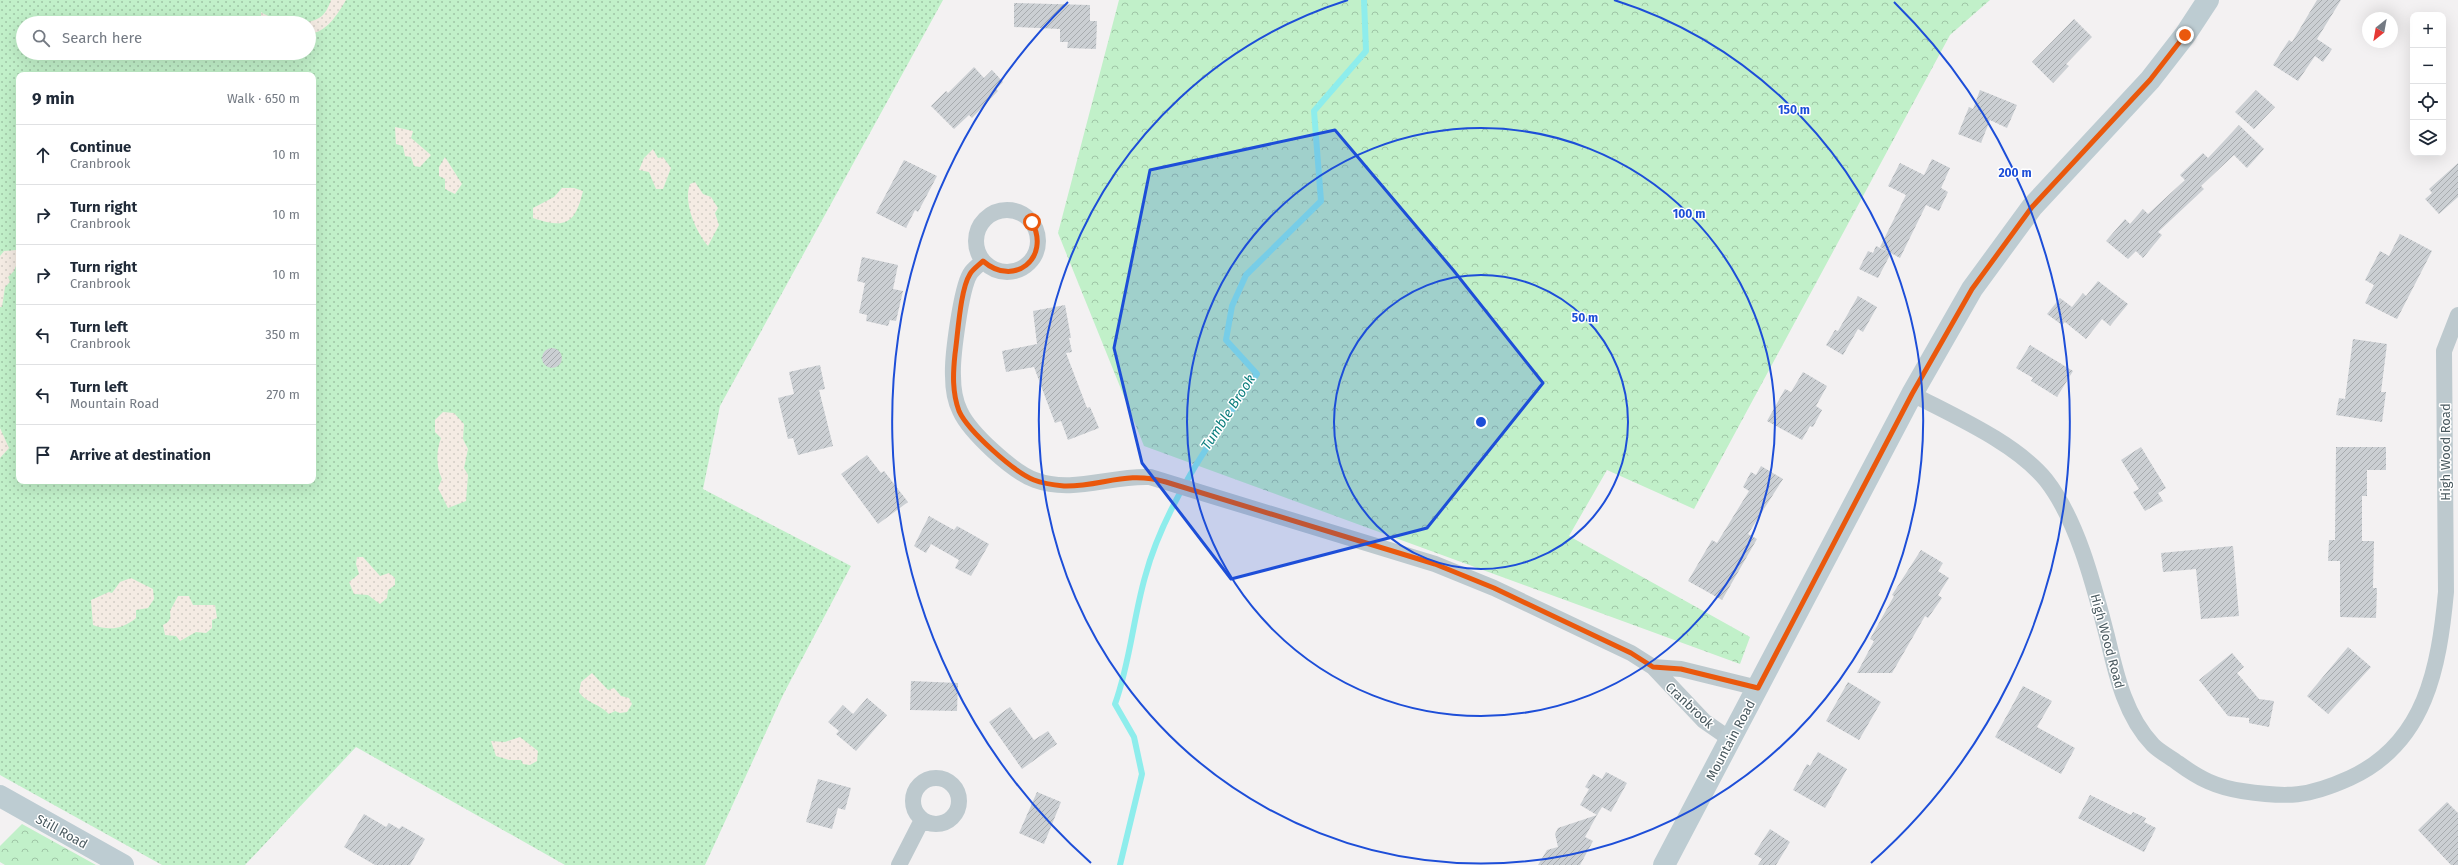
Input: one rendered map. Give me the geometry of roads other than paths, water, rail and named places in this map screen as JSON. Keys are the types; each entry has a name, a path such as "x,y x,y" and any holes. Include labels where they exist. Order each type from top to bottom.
{"main road":[{"name":"Mountain Road","path":"1664,865 1912,394 1972,289 2032,207 2150,80 2185,35 2208,0"},
{"name":"Still Road","path":"2,803 123,865"}],"street":[{"name":"Cranbrook","path":"983,261 970,274 963,300 953,374 960,412 978,437 1018,471 1034,480 1050,485 1081,485 1133,476 1150,477 1435,564 1494,588 1631,653 1653,667 1704,721 1730,739"},
{"name":"High Wood Road","path":"1912,394 2008,446 2045,479 2068,517 2096,596 2124,697 2136,721 2154,745 2201,780 2232,789 2263,794 2303,795 2363,772 2388,752 2414,722 2430,688 2443,621 2452,592 2444,351 2458,315"},
{"name":"Cranbrook","path":"1653,667 1681,669 1758,688"},
{"path":"899,865 922,820"}],"waterway":[{"name":"Tumble Brook","path":"1120,865 1142,774 1134,737 1115,704 1128,657 1145,577 1165,523 1192,471 1224,421 1257,374 1226,340 1232,306 1246,275 1321,201 1314,111 1366,51 1364,0"}]}
